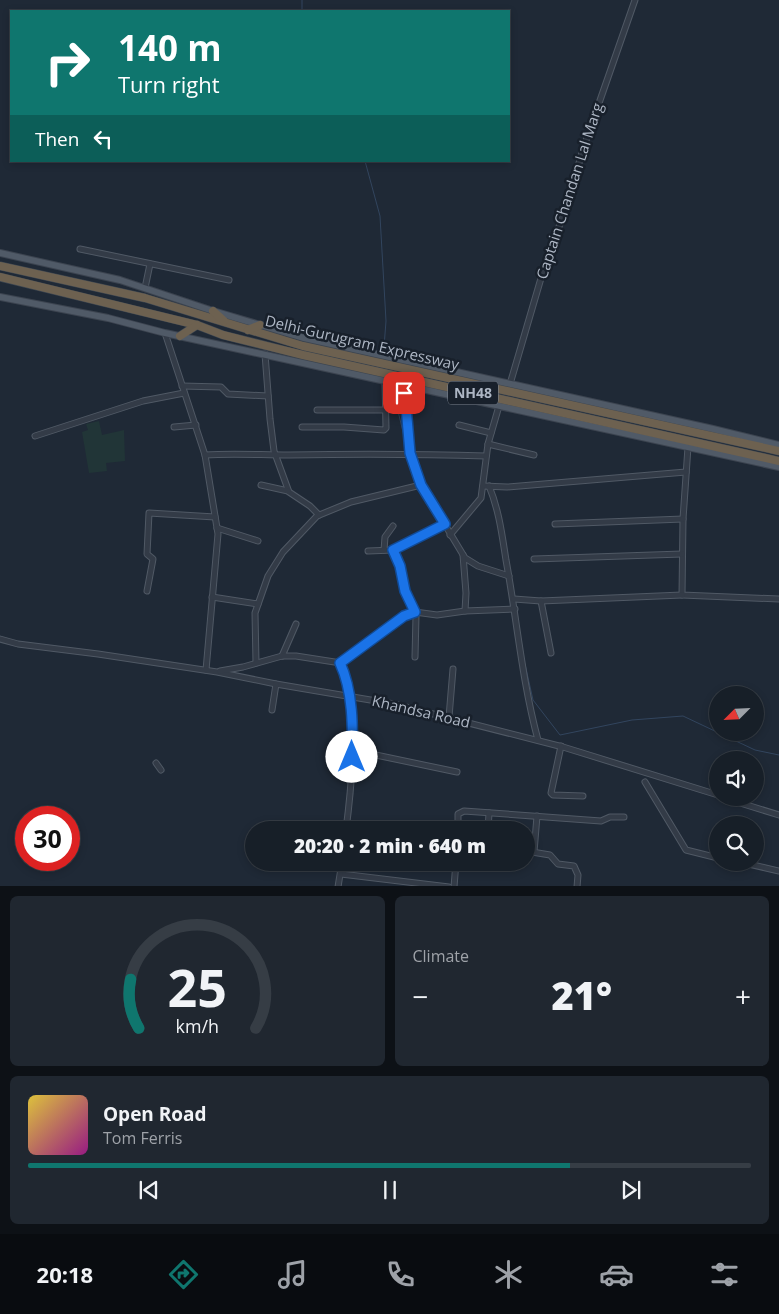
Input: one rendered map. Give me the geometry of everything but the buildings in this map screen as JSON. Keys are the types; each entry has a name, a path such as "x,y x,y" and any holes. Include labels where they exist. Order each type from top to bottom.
{"highway":[{"name":"Delhi-Gurugram Expressway","path":"0,266 145,298 303,346 779,451"},
{"name":"Delhi-Gurugram Expressway","path":"0,277 197,325 223,335 419,385 779,461"},
{"path":"213,311 228,324"},
{"path":"180,336 197,325"},
{"path":"248,330 260,325"}],"main road":[{"path":"0,253 120,280 213,311 304,338 779,445"},
{"path":"0,297 108,318 165,333 385,381 406,385 419,385 499,406 779,467"}],"street":[{"name":"Captain Chandan Lal Marg","path":"510,384 544,268 568,202 582,149 635,0"},
{"path":"80,249 229,280"},
{"path":"146,288 150,264"},
{"path":"165,333 205,455 217,528 218,549 206,670"},
{"path":"265,354 272,442 288,491"},
{"path":"302,427 344,427 383,431 386,428 385,381"},
{"path":"406,385 403,395 406,406 410,453 421,485 462,555 478,566 509,576"},
{"path":"182,386 221,387 228,394 268,396"},
{"path":"36,436 143,401 184,393"},
{"path":"450,535 479,501 486,486 486,456 499,406"},
{"path":"316,410 386,410"},
{"path":"174,426 196,425"},
{"path":"459,425 491,433"},
{"path":"488,444 534,454"},
{"path":"682,595 683,519 688,447"},
{"path":"205,455 233,453 276,455 410,453 486,456"},
{"path":"486,486 507,487 686,472"},
{"path":"261,485 288,491 310,506 319,515"},
{"path":"256,663 255,613 268,576 283,552 319,515 351,502 421,485"},
{"path":"486,486 496,504 514,599 530,709 538,740"},
{"path":"147,591 153,558 147,554 150,513 215,517"},
{"path":"554,524 683,519"},
{"path":"368,551 393,550 445,524"},
{"path":"384,550 385,537 393,526"},
{"path":"217,528 258,541"},
{"path":"393,550 400,566 405,591 415,612 415,657"},
{"path":"534,559 682,554"},
{"path":"462,555 466,593 465,610"},
{"path":"514,599 541,600 682,595 779,599"},
{"path":"212,597 258,604"},
{"path":"541,600 551,654"},
{"path":"218,672 282,656 296,656 340,663 404,616 415,612 436,615 465,610 515,609"},
{"path":"282,656 296,624"},
{"name":"Khandsa Road","path":"0,639 18,644 206,670 399,705 561,746 709,792"},
{"path":"340,663 352,720 352,750 347,821"},
{"path":"449,717 453,669"},
{"path":"272,710 276,684"},
{"path":"561,746 552,795 583,796"},
{"path":"352,750 457,772"},
{"path":"156,763 161,770"},
{"path":"645,782 686,850 709,856"},
{"path":"750,806 779,815"},
{"path":"458,821 460,812 464,811 601,821 610,817 624,817"},
{"path":"489,813 489,821"},
{"path":"535,840 537,816"},
{"path":"535,852 550,855 558,864 574,866 578,875 577,886"},
{"path":"764,868 779,871"},
{"path":"338,886 341,871"},
{"path":"454,886 455,871"},
{"path":"341,874 449,886"},
{"path":"385,886 386,880"}],"green space":[{"path":"99,421 102,435 124,430 125,461 106,463 107,471 89,473 82,432 88,430 86,424"}],"waterway":[{"path":"302,0 302,10"},
{"path":"365,162 380,216 386,321 384,347"},
{"path":"393,390 408,453"},
{"path":"428,492 442,511 447,522"},
{"path":"510,576 513,586"},
{"path":"525,664 533,700 560,735 632,720 683,716 755,750 779,755"}],"route":[{"path":"352,757 352,720 340,663 404,616 415,612 405,591 398,559 393,550 445,524 421,485 410,453 404,393"}]}
